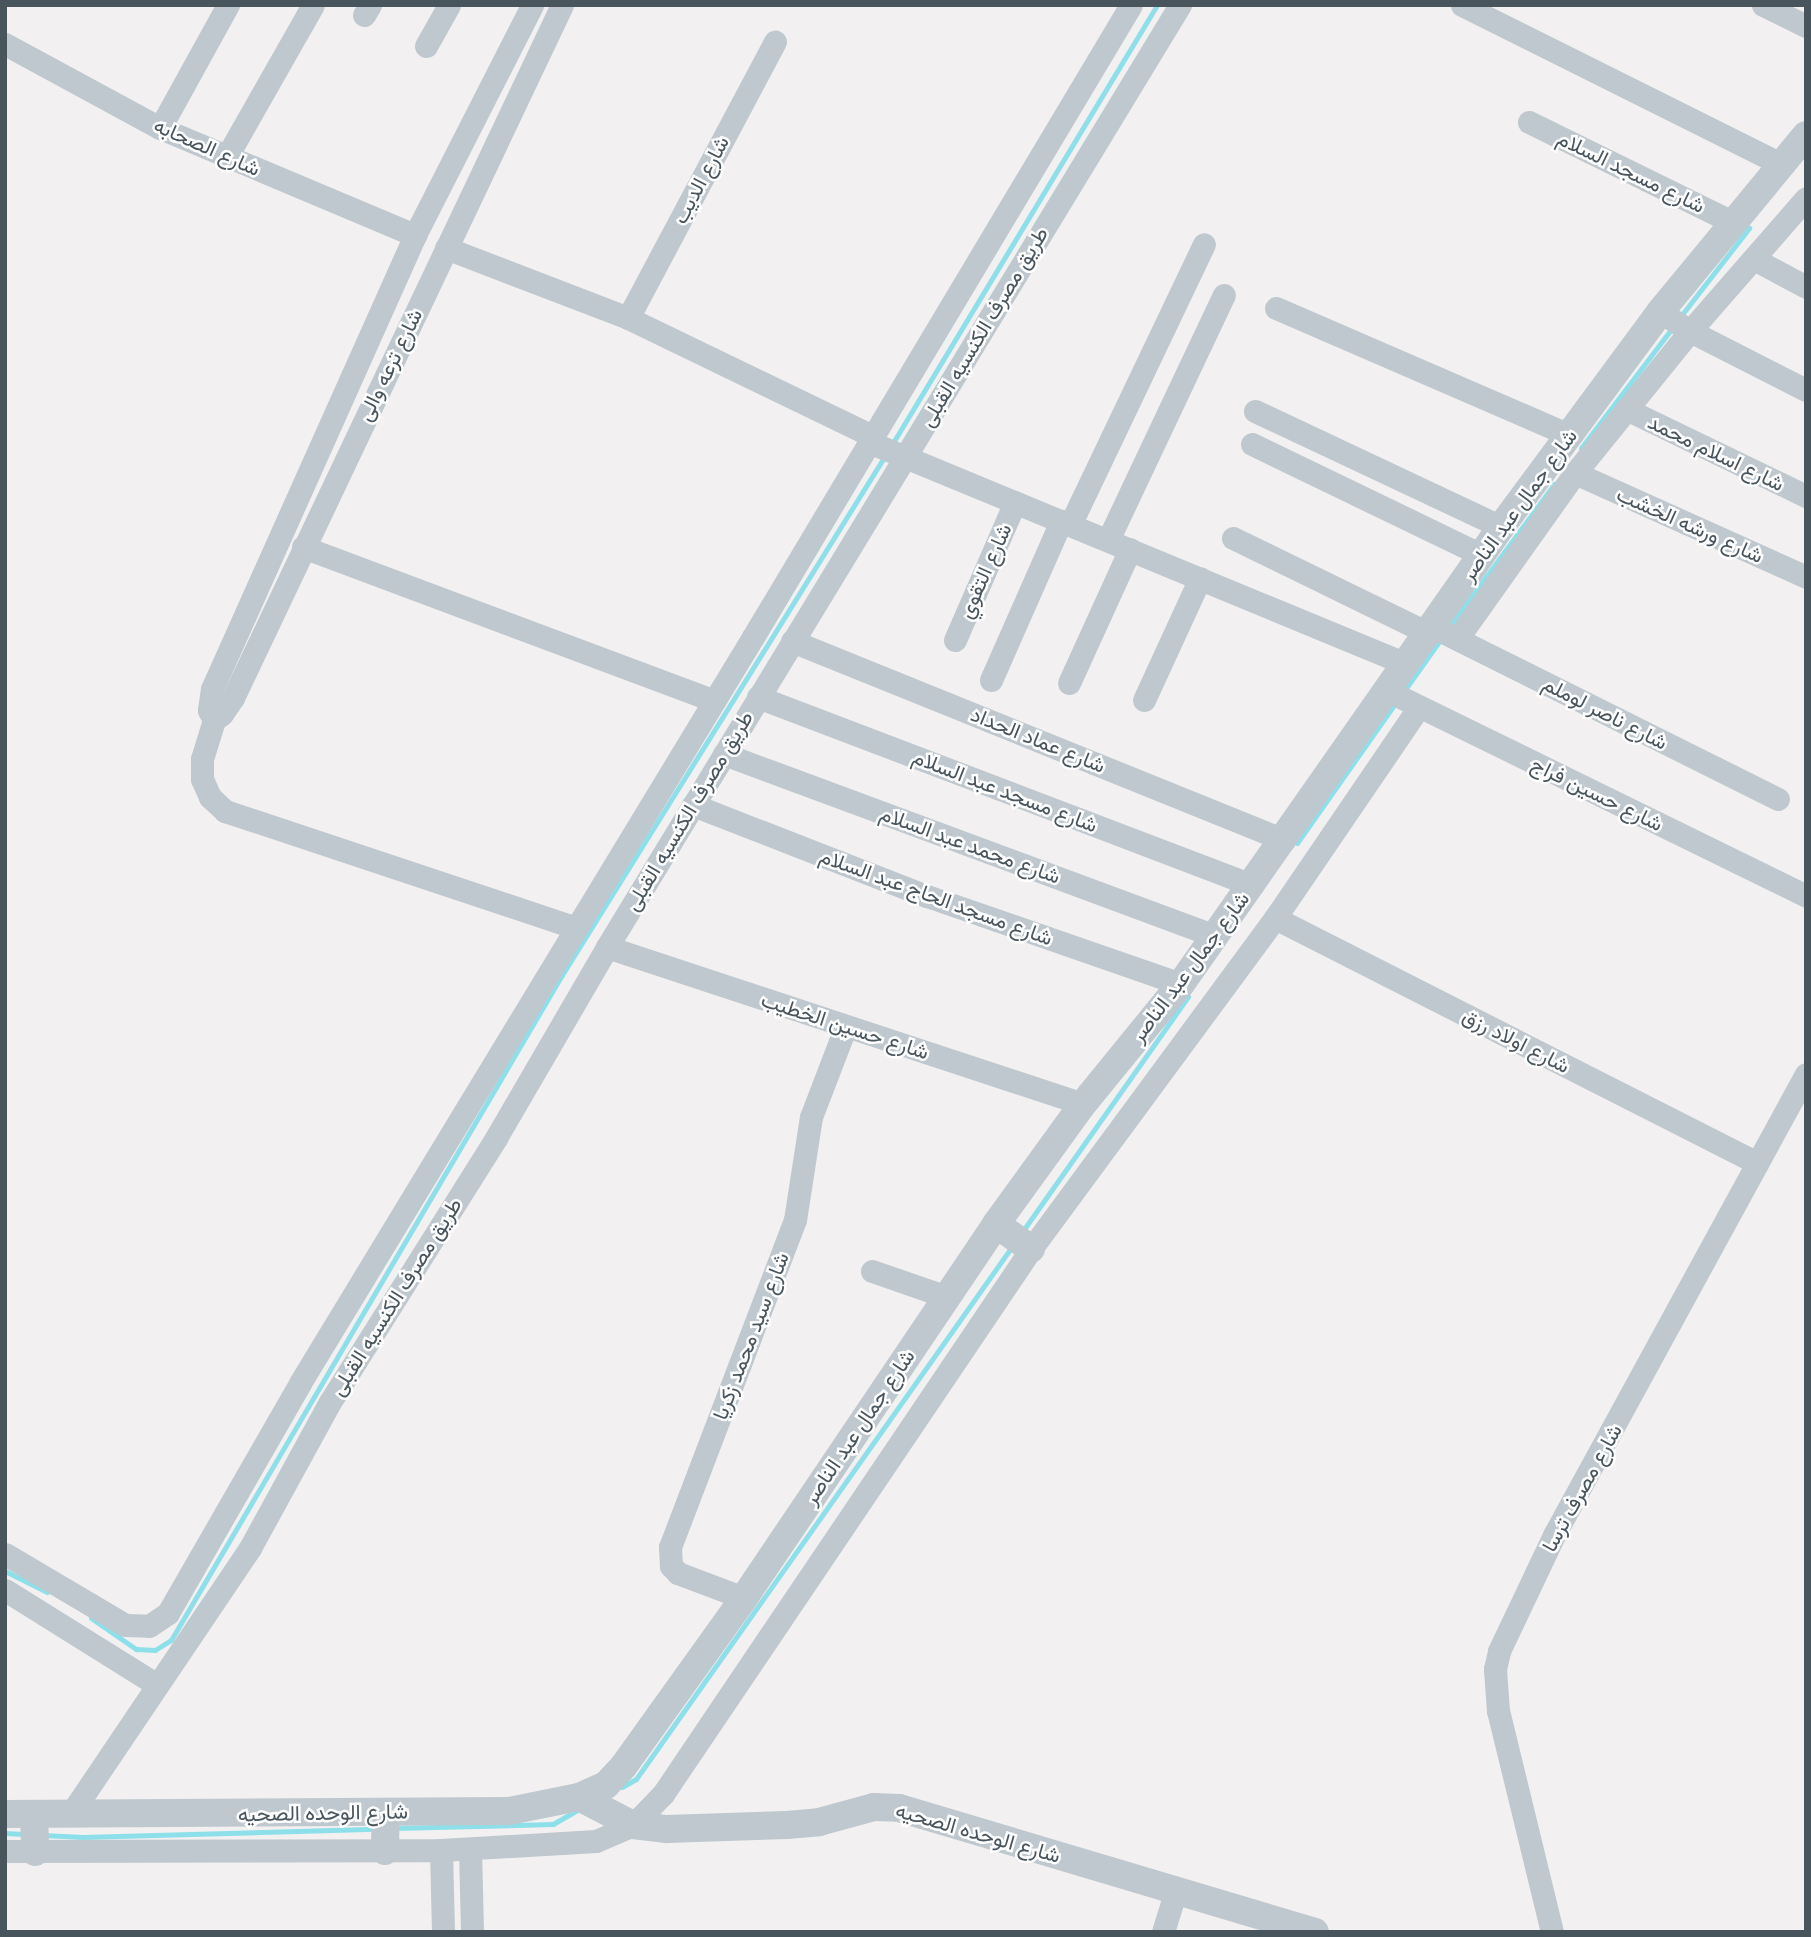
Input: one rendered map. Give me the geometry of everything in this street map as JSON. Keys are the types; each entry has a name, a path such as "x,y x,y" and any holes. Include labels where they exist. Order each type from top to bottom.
{"street":[{"path":"160,128 228,5"},
{"path":"226,158 313,5"},
{"path":"426,46 449,5"},
{"name":"شارع ترعه والى","path":"214,720 209,710 212,689 415,235 532,5"},
{"name":"شارع ترعه والى","path":"562,5 233,698 222,714 214,720 202,759 202,779 210,797 225,811 576,928"},
{"name":"طريق مصرف الكنسيه القبلى","path":"5,1554 125,1625 137,1628 160,1622 307,1371 753,637 1131,5"},
{"name":"طريق مصرف الكنسيه القبلى","path":"70,1815 250,1548 330,1402 496,1139 607,947 1180,5"},
{"path":"1462,5 1782,164"},
{"path":"1763,5 1806,26"},
{"name":"شارع الديب","path":"628,318 775,42"},
{"name":"شارع الصحابه","path":"5,44 160,128 226,158 415,235"},
{"name":"شارع مسجد السلام","path":"1529,122 1734,223"},
{"name":"شارع جمال عبد الناصر","path":"583,1800 606,1785 623,1767 744,1598 947,1297 1014,1236 1275,918 1401,698 1406,664 1441,632 1626,409 1674,321 1734,223 1806,135"},
{"path":"457,154 485,166"},
{"name":"شارع جمال عبد الناصر","path":"1441,632 1482,555 1569,435 1674,321 1754,259 1806,198"},
{"path":"991,680 1065,523 1204,244"},
{"path":"446,248 628,318 904,456 1406,664"},
{"path":"1754,259 1806,286"},
{"path":"1108,540 1224,295"},
{"path":"1276,308 1569,435"},
{"path":"1674,321 1806,390"},
{"name":"شارع اسلام محمد","path":"1626,409 1806,496"},
{"path":"1255,411 1501,527"},
{"path":"1252,444 1482,555"},
{"name":"شارع ورشه الخشب","path":"1575,472 1806,577"},
{"name":"شارع التقوي","path":"955,640 1015,502"},
{"name":"شارع ناصر لوملم","path":"1233,538 1441,632 1778,799"},
{"path":"303,547 714,701"},
{"path":"1069,683 1130,550"},
{"path":"1144,700 1200,578"},
{"name":"شارع عماد الحداد","path":"753,637 789,646 1284,840"},
{"name":"شارع مسجد عبد السلام","path":"758,697 1252,885"},
{"name":"شارع جمال عبد الناصر","path":"623,1820 663,1794 1014,1236 1083,1104 1181,984 1284,840 1401,698"},
{"name":"شارع حسين فراج","path":"1401,698 1806,896"},
{"name":"شارع محمد عبد السلام","path":"724,754 1215,936"},
{"name":"شارع مسجد الحاج عبد السلام","path":"693,805 927,896 1181,984"},
{"name":"شارع اولاد رزق","path":"1275,918 1758,1163"},
{"name":"شارع حسين الخطيب","path":"607,947 1083,1104"},
{"name":"شارع سيد محمد زكريا","path":"744,1598 678,1573 671,1566 670,1547 795,1220 811,1117 846,1026"},
{"name":"شارع مصرف ترسا","path":"1552,1932 1497,1712 1495,1669 1511,1621 1554,1535 1806,1074"},
{"path":"872,1271 947,1297"},
{"path":"5,1590 158,1685"},
{"path":"174,1602 203,1620"},
{"name":"شارع الوحده الصحيه","path":"5,1814 34,1833 385,1830 583,1800 623,1820 667,1829 760,1828 819,1822 888,1807 1315,1932"},
{"name":"شارع الوحده الصحيه","path":"5,1850 70,1815 385,1830 440,1850 596,1841 623,1820"},
{"path":"470,1849 471,1932"},
{"path":"440,1850 443,1932"},
{"path":"1163,1932 1176,1890"}],"waterway":[{"path":"891,446 1157,5"},
{"path":"1680,317 1749,228"},
{"path":"1581,448 1672,328"},
{"path":"91,1618 136,1649 155,1650 171,1640 562,975 886,454"},
{"path":"1448,628 1554,484"},
{"path":"1404,691 1443,636"},
{"path":"1297,843 1396,702"},
{"path":"1022,1232 1188,997"},
{"path":"622,1787 636,1779 1013,1245"},
{"path":"5,1571 47,1592"},
{"path":"393,1828 553,1824 579,1809"},
{"path":"43,1835 83,1837 376,1829"},
{"path":"5,1833 27,1834"}]}
